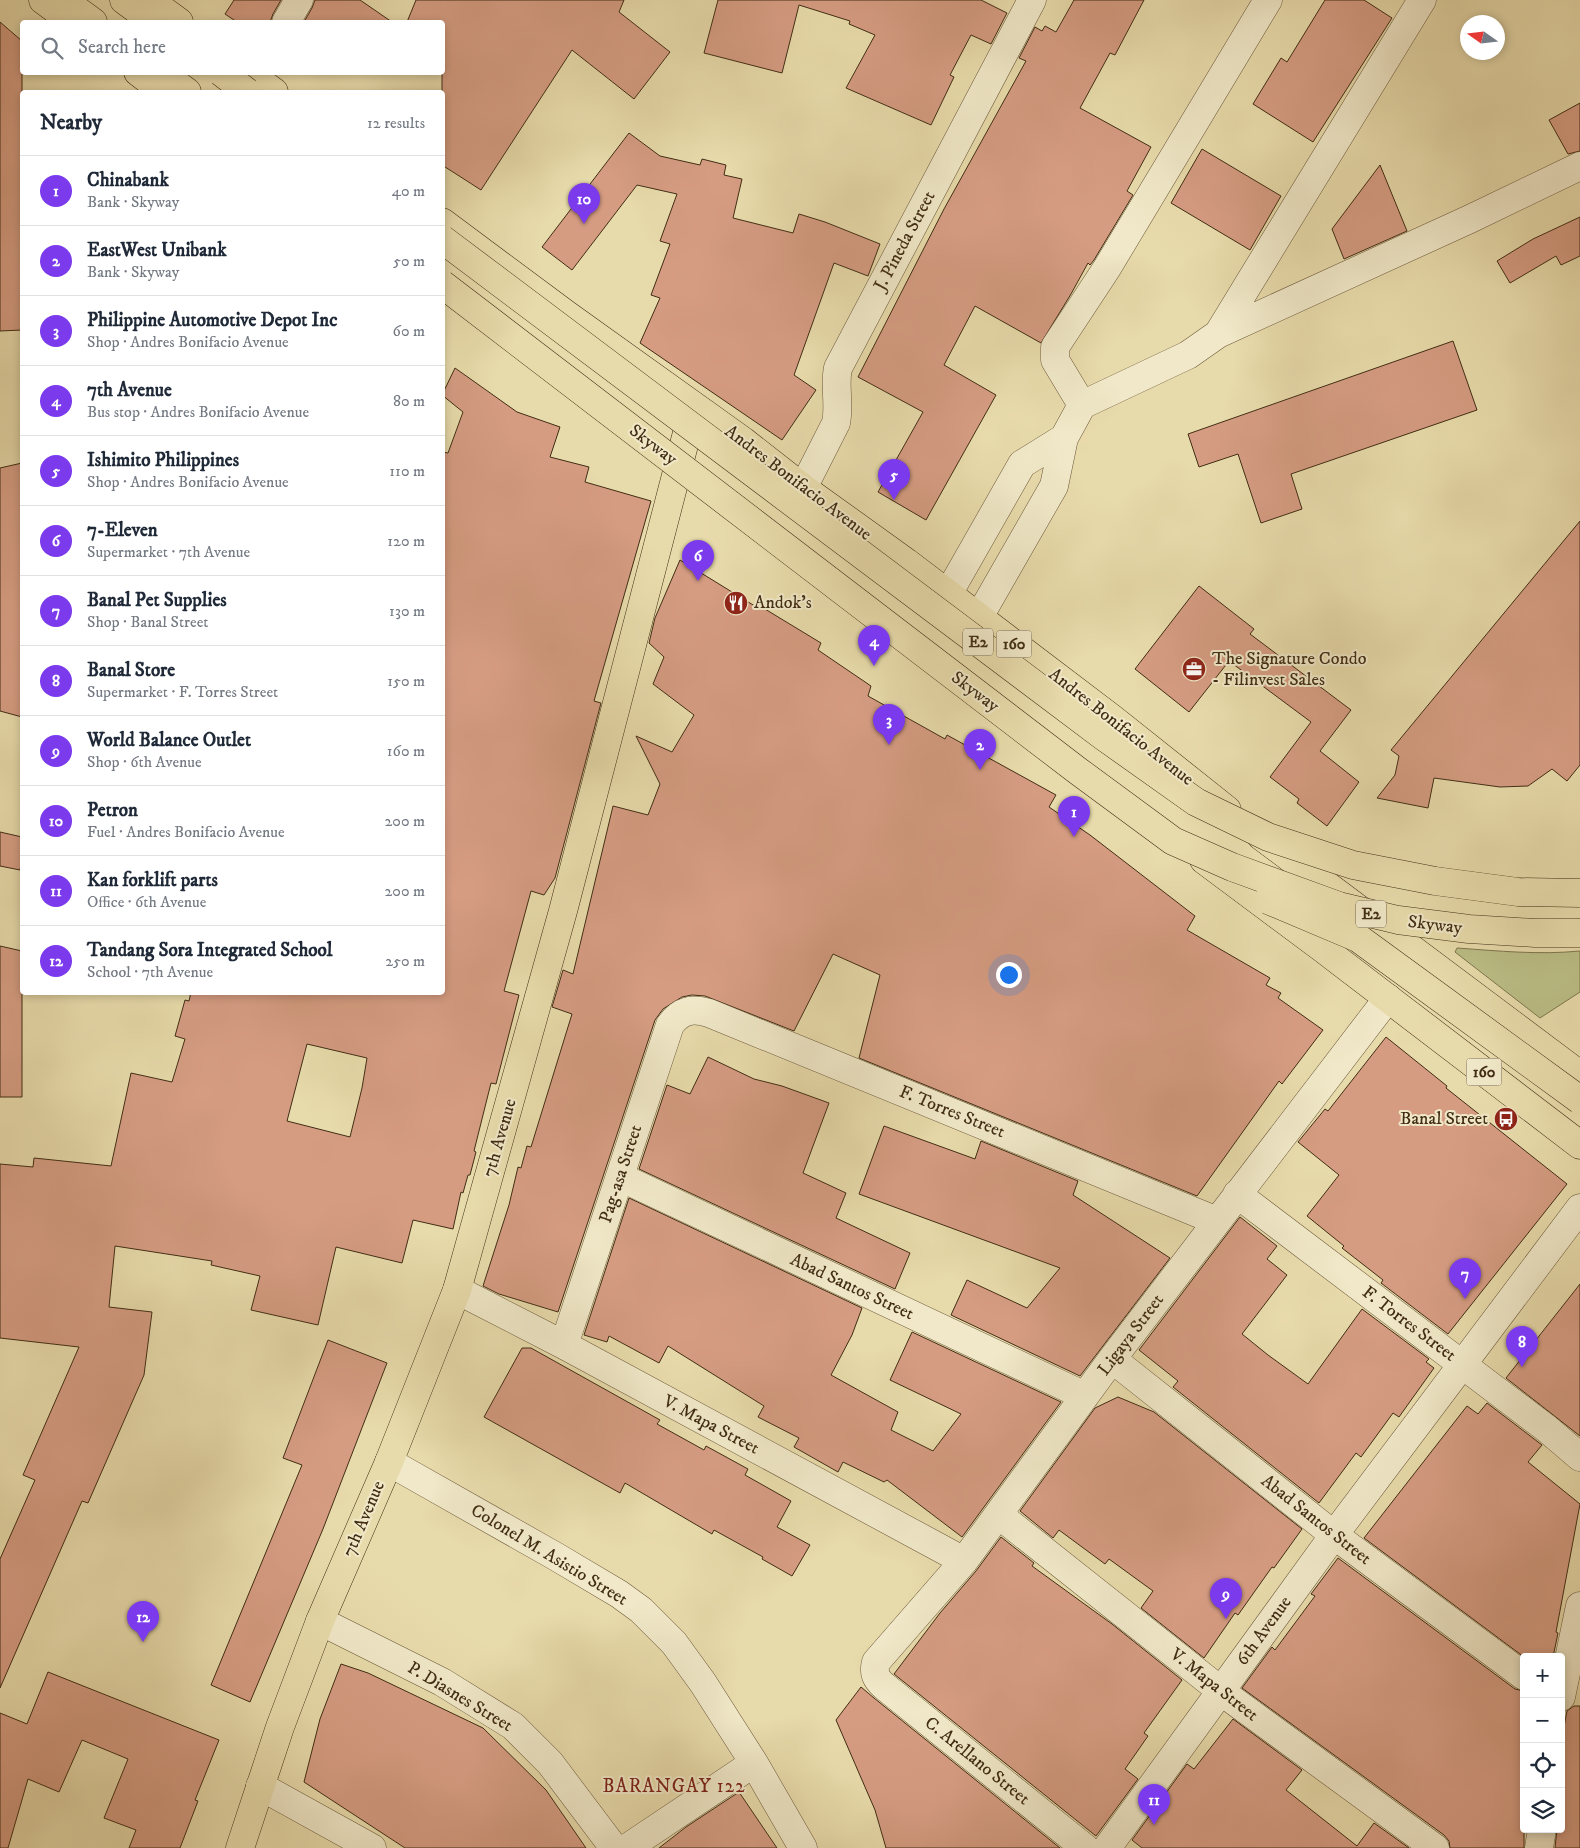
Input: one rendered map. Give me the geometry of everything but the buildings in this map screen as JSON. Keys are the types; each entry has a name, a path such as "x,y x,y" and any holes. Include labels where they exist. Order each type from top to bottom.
{"main road":[{"path":"43,0 69,20"},
{"path":"63,0 90,20"},
{"path":"124,0 151,20"},
{"path":"149,0 176,20"},
{"path":"142,75 161,90"},
{"path":"164,75 184,90"},
{"path":"230,75 254,83"},
{"name":"Andres Bonifacio Avenue","path":"445,224 979,617 1114,720 1264,839 1580,1075"},
{"name":"E2","path":"445,241 1103,736 1196,802 1268,837 1353,865 1435,881 1518,892 1580,893"},
{"name":"Skyway","path":"445,286 1173,841 1283,887 1339,906 1398,920 1469,929 1535,933 1580,933"},
{"name":"160","path":"445,300 644,444 863,610 1050,746 1388,998 1580,1145"},
{"name":"7th Avenue","path":"240,1848 280,1727 320,1621 389,1462 457,1290 563,910 694,406"},
{"path":"1173,841 1256,895 1358,938 1580,1100"},
{"path":"1377,924 1431,915 1534,920 1580,920"}],"street":[{"path":"287,20 299,0"},
{"name":"J. Pineda Street","path":"804,488 836,423 839,412 836,378 838,368 1032,0"},
{"path":"1082,405 1056,360 1055,347 1106,268 1268,0"},
{"path":"1218,334 1422,0"},
{"path":"979,617 1054,486 1064,438 1082,405 1188,355 1218,334 1470,219 1580,166"},
{"path":"948,594 1022,464 1064,438"},
{"name":"Ligaya Street","path":"874,1670 876,1662 964,1561 1112,1359 1388,998"},
{"name":"F. Torres Street","path":"687,1010 698,1009 709,1013 1217,1220"},
{"name":"Pag-asa Street","path":"564,1345 670,1025 677,1016 687,1010"},
{"name":"Abad Santos Street","path":"620,1177 1085,1396"},
{"name":"F. Torres Street","path":"1237,1194 1546,1428 1580,1457"},
{"path":"1334,1535 1580,1208"},
{"name":"V. Mapa Street","path":"457,1290 564,1345 964,1561"},
{"name":"Abad Santos Street","path":"1112,1359 1334,1535 1520,1673"},
{"name":"Colonel M. Asistio Street","path":"389,1462 556,1556 619,1594 640,1610 674,1643 703,1683 754,1763 803,1848"},
{"name":"V. Mapa Street","path":"999,1515 1220,1691 1434,1848"},
{"name":"6th Avenue","path":"1107,1848 1334,1535"},
{"path":"1565,1678 1580,1606"},
{"name":"P. Diasnes Street","path":"320,1621 442,1682 513,1726 550,1763 614,1848"},
{"name":"C. Arellano Street","path":"874,1670 876,1680 1085,1848"},
{"path":"627,1848 754,1763"},
{"path":"260,1786 372,1848"},
{"path":"1539,1848 1541,1833"}],"green space":[{"path":"1457,948 1534,953 1580,951 1580,992 1540,1018 1455,952"}],"place":[{"name":"Petron","path":"584,224"},
{"name":"Ishimito Philippines","path":"894,500"},
{"name":"7-Eleven","path":"698,581"},
{"name":"Andok's","path":"736,603"},
{"name":"7th Avenue","path":"874,666"},
{"name":"The Signature Condo - Filinvest Sales","path":"1194,669"},
{"name":"Philippine Automotive Depot Inc","path":"889,745"},
{"name":"EastWest Unibank","path":"980,770"},
{"name":"Chinabank","path":"1074,837"},
{"name":"Banal Street","path":"1506,1119"},
{"name":"Banal Pet Supplies","path":"1465,1299"},
{"name":"Banal Store","path":"1522,1367"},
{"name":"World Balance Outlet","path":"1226,1619"},
{"name":"Tandang Sora Integrated School","path":"143,1642"},
{"name":"Kan forklift parts","path":"1154,1825"}],"district":[{"name":"BARANGAY 122","path":"674,1786"}]}
